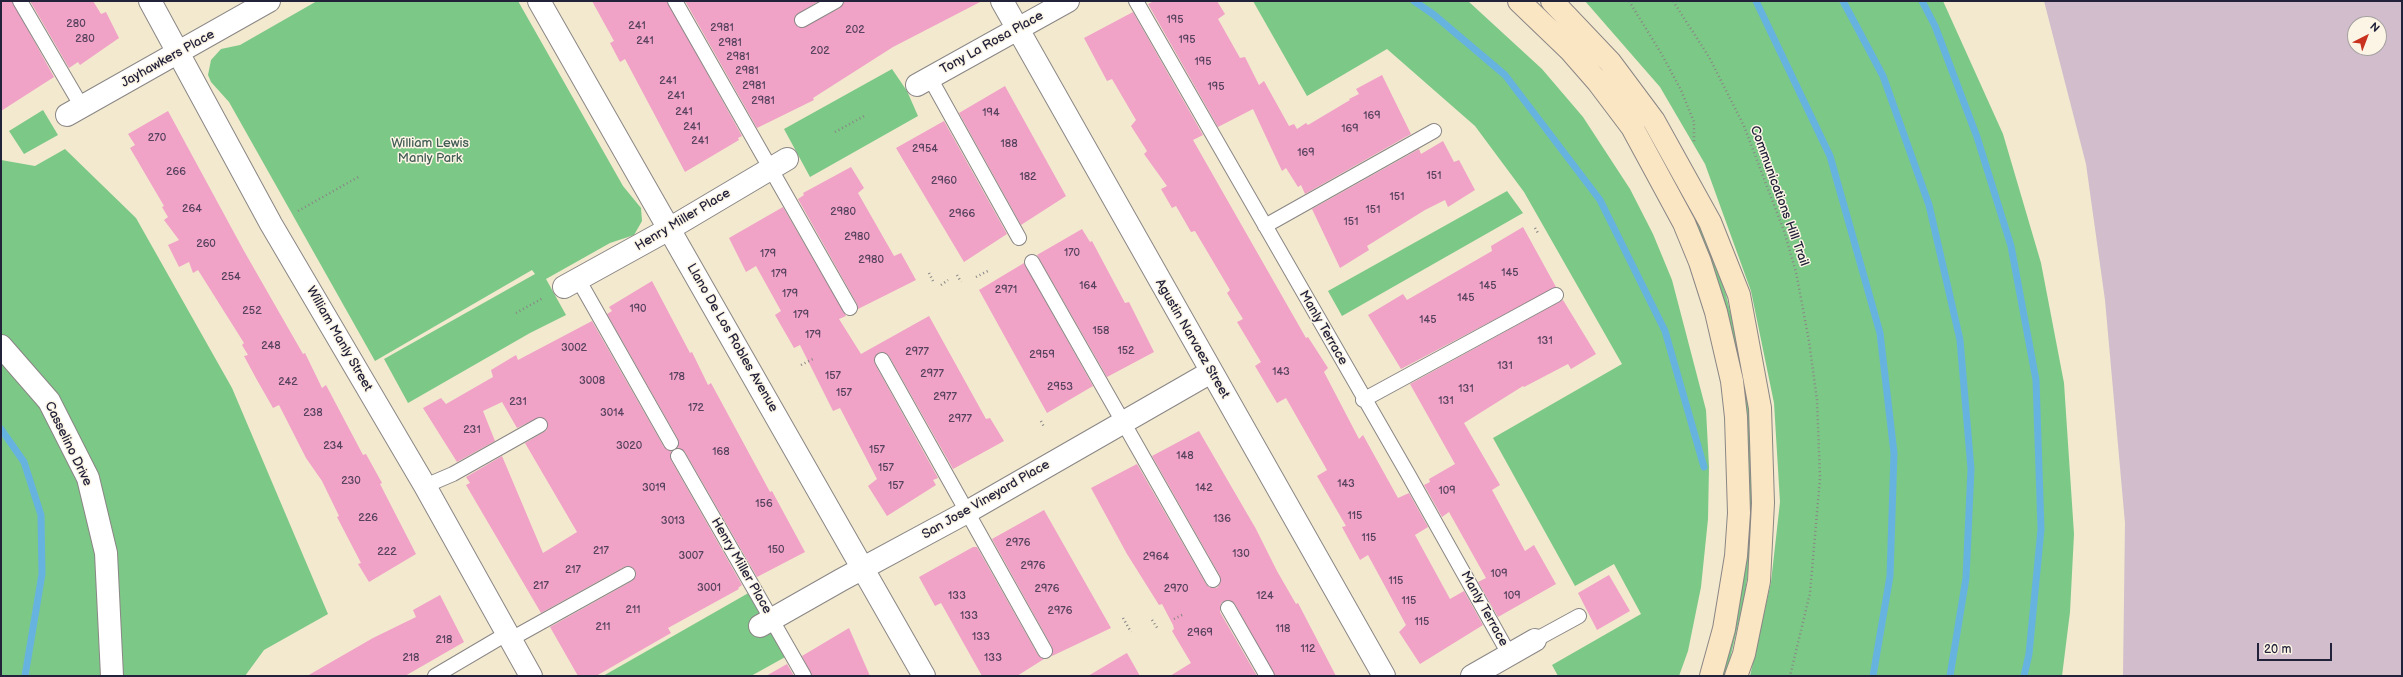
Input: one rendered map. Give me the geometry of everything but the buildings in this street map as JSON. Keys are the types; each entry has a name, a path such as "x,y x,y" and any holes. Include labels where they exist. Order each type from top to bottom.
{"street":[{"name":"William Manly Street","path":"150,1 271,224 425,486 532,676"},
{"name":"Llano De Los Robles Avenue","path":"539,1 924,676"},
{"name":"Agustin Narvaez Street","path":"1002,1 1384,676"},
{"name":"Tony La Rosa Place","path":"924,81 1068,1"},
{"path":"1519,1 1565,45 1598,82 1632,127 1669,192 1700,262 1716,312 1732,381 1736,417 1740,506 1736,556 1724,629 1711,676"},
{"path":"1552,1 1627,83 1654,121 1683,170 1710,222 1739,295 1760,408 1763,503 1759,581 1744,654 1736,676"},
{"name":"Jayhawkers Place","path":"75,111 264,2"},
{"name":"Henry Miller Place","path":"563,287 669,229 779,163"},
{"name":"Casselino Drive","path":"1,346 49,401 88,478 106,553 112,676"},
{"name":"San Jose Vineyard Place","path":"766,623 967,512 1122,421 1211,372"},
{"path":"1472,676 1535,640"}],"lane":[{"path":"20,1 75,111"},
{"path":"675,1 779,163 850,308"},
{"path":"802,20 836,1"},
{"name":"Manly Terrace","path":"1136,1 1363,400 1408,474 1509,654"},
{"path":"924,81 1019,238"},
{"path":"1265,226 1434,131"},
{"path":"1669,192 1683,170"},
{"path":"1032,262 1213,580"},
{"path":"563,287 671,443"},
{"path":"1363,400 1556,295"},
{"path":"882,360 1046,652"},
{"path":"425,486 453,474 540,425"},
{"name":"Henry Miller Place","path":"678,456 766,623 804,676"},
{"path":"435,676 628,574"},
{"path":"1228,608 1267,676"},
{"path":"1535,640 1579,616"}],"path":[{"path":"1629,1 1661,53 1681,90 1694,122 1695,138 1692,152 1683,170"},
{"name":"Communications Hill Trail","path":"1673,1 1709,57 1744,126 1784,232 1796,272 1809,341 1817,400 1820,478 1810,593 1790,676"},
{"path":"835,132 866,115"},
{"path":"298,211 360,176"},
{"path":"1536,228 1538,233"},
{"path":"976,278 988,271"},
{"path":"929,273 933,281"},
{"path":"958,275 961,282"},
{"path":"941,285 948,280"},
{"path":"516,313 563,287"},
{"path":"801,365 813,359"},
{"path":"1041,421 1044,427"},
{"path":"1174,620 1184,614"},
{"path":"1123,618 1131,632"},
{"path":"1152,620 1158,629"}],"shaded area":[{"path":"2044,1 2402,1 2402,676 2123,676 2125,523 2105,300 2086,164"}],"green space":[{"name":"William Lewis Manly Park","path":"317,1 518,1 623,186 641,208 642,221 634,235 610,243 546,279 566,315 530,333 408,403 384,359 535,274 532,270 375,361 229,102 211,82 208,75 211,60 221,49 240,45"},
{"path":"1253,1 1468,1 1542,69 1583,117 1630,189 1653,234 1672,280 1706,410 1709,467 1708,519 1701,587 1688,651 1679,676 1558,676 1552,665 1641,614 1614,564 1575,586 1493,438 1622,364 1524,192 1475,126 1387,49 1307,96"},
{"path":"1585,1 1943,1 2003,134 2041,263 2064,383 2074,534 2070,612 2062,676 1750,676 1771,582 1780,502 1774,403 1751,291 1705,164 1660,87"},
{"path":"892,69 907,91 918,116 810,177 784,129"},
{"path":"43,110 58,135 24,154 9,131"},
{"path":"65,149 136,218 232,388 328,614 264,650 245,676 1,676 1,160 35,166"},
{"path":"1507,191 1523,213 1342,316 1328,291"},
{"path":"1686,194 1706,238 1726,295 1741,354 1750,409 1753,452 1752,546 1744,599 1726,676 1719,676 1748,486 1683,199"},
{"path":"759,587 796,651 751,676 603,676"}],"waterway":[{"path":"1414,1 1433,14 1505,75 1600,200 1665,331 1704,467"},
{"path":"1756,1 1830,156 1880,333 1894,453 1890,576 1873,676"},
{"path":"1843,1 1883,76 1929,205 1960,340 1971,469 1966,578 1950,676"},
{"path":"1922,1 1935,26 1977,137 2011,246 2036,380 2041,529 2029,654 2024,676"},
{"path":"1,429 24,462 41,515 42,574 25,676"}]}
